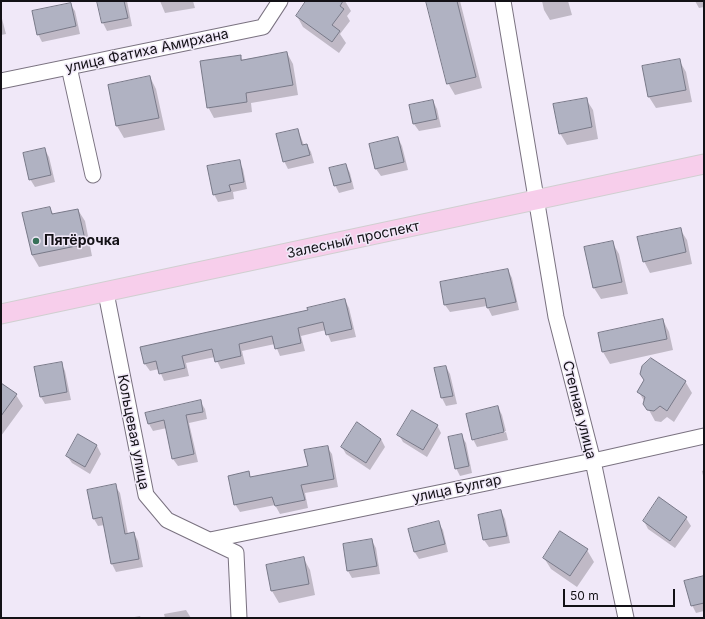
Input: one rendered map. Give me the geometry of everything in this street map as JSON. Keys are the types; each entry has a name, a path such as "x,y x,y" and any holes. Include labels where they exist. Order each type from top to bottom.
{"main road":[{"name":"Залесный проспект","path":"1,314 106,293 704,164"}],"street":[{"name":"улица Фатиха Амирхана","path":"1,81 263,28 280,1"},
{"name":"Степная улица","path":"503,1 556,317 593,461 626,618"},
{"path":"69,67 93,175"},
{"name":"Кольцевая улица","path":"106,293 146,495 168,520 236,553 239,618"},
{"name":"улица Булгар","path":"210,540 593,461 704,436"}],"building":[{"path":"97,1 124,1 128,18 102,23"},
{"path":"306,1 343,1 340,6 344,9 332,25 340,31 332,42 296,16"},
{"path":"426,1 457,1 476,77 447,84"},
{"path":"71,3 76,26 37,35 32,11"},
{"path":"287,52 293,85 246,93 247,102 207,108 200,61 241,55 241,60"},
{"path":"680,59 686,90 648,97 642,66"},
{"path":"150,76 159,118 116,126 108,85"},
{"path":"587,98 592,127 559,134 553,104"},
{"path":"433,100 437,119 413,124 409,105"},
{"path":"298,129 302,145 307,144 310,155 283,162 276,134"},
{"path":"398,137 404,162 375,169 369,144"},
{"path":"45,148 51,175 29,180 23,153"},
{"path":"240,160 244,182 229,185 231,191 213,195 207,166"},
{"path":"346,164 351,182 334,186 329,168"},
{"path":"50,207 52,214 78,209 86,244 32,255 22,213"},
{"path":"681,228 686,252 643,262 637,237"},
{"path":"613,241 622,282 593,288 584,247"},
{"path":"508,269 516,302 487,308 485,298 444,305 440,282"},
{"path":"345,299 352,329 326,335 323,322 298,328 301,343 275,349 272,336 239,344 241,356 215,362 212,349 182,356 185,368 159,374 156,361 144,364 140,347 308,310 307,308"},
{"path":"663,319 667,339 602,352 598,333"},
{"path":"651,358 686,381 667,411 660,406 654,411 647,410 643,404 645,397 637,392 644,380 640,374 642,366"},
{"path":"62,362 67,392 40,397 34,367"},
{"path":"446,366 453,396 441,398 434,368"},
{"path":"1,383 17,394 1,416"},
{"path":"201,400 203,412 186,415 194,454 172,459 164,420 148,424 145,413"},
{"path":"498,406 504,432 472,440 466,414"},
{"path":"412,410 438,425 423,450 397,435"},
{"path":"357,422 381,439 366,463 341,447"},
{"path":"78,434 97,445 85,467 66,456"},
{"path":"462,434 469,466 455,469 448,437"},
{"path":"328,446 334,479 301,485 305,500 275,506 272,497 234,505 228,476 249,471 250,477 308,466 304,450"},
{"path":"116,484 125,534 134,532 139,559 111,564 102,517 93,519 87,490"},
{"path":"659,497 687,517 670,541 643,521"},
{"path":"501,510 507,536 483,540 478,515"},
{"path":"439,521 445,544 414,552 408,529"},
{"path":"560,531 588,549 570,576 543,558"},
{"path":"372,539 377,566 347,571 343,544"},
{"path":"304,557 309,584 271,591 266,565"},
{"path":"704,576 704,603 691,606 684,581"}],"place":[{"name":"Пятёрочка","path":"36,241"}]}
